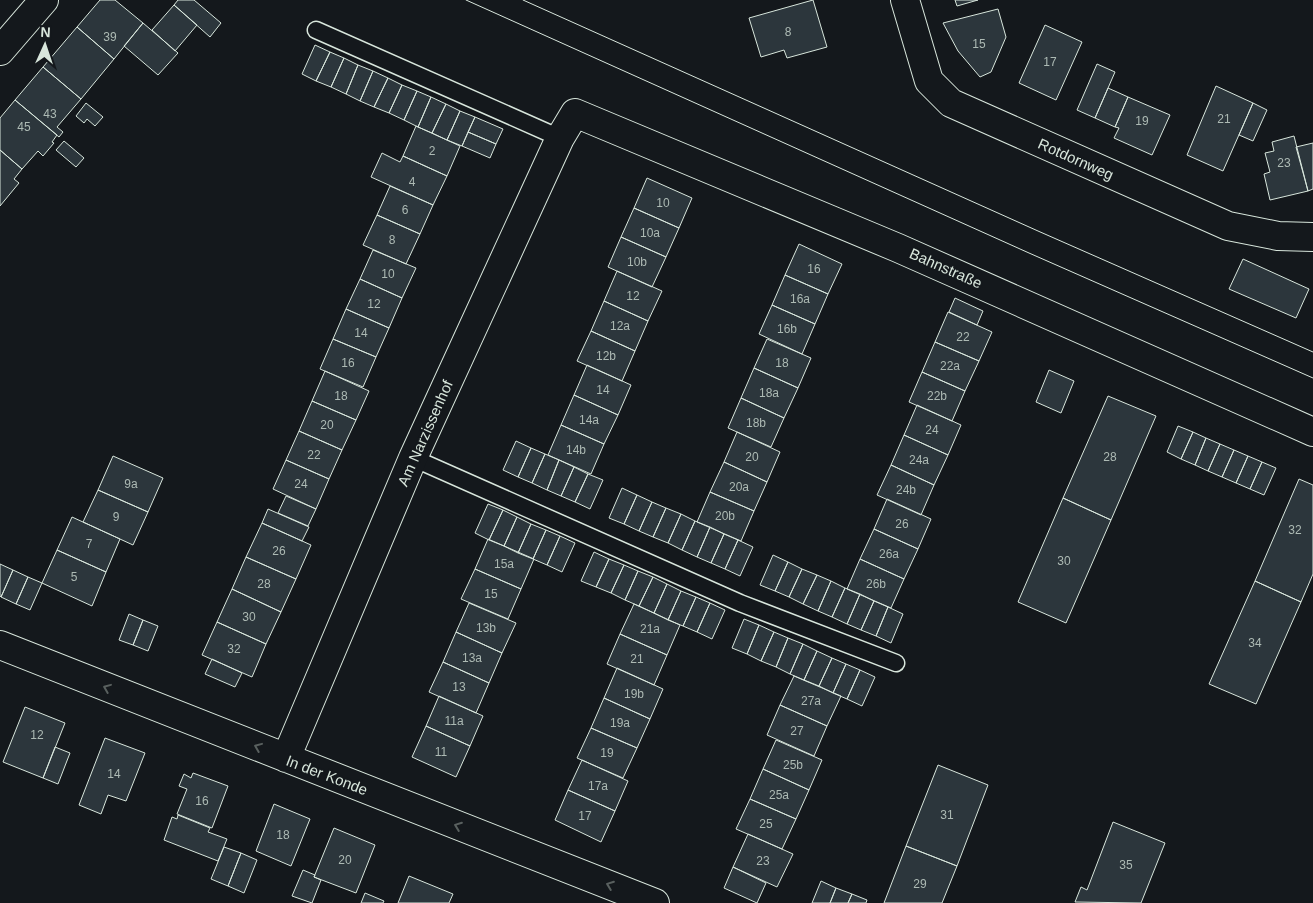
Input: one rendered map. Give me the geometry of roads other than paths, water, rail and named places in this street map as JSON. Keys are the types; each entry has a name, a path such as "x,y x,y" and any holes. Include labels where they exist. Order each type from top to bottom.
{"street":[{"path":"0,51 44,0"},
{"name":"Rotdornweg","path":"905,0 929,81 951,103 1228,226 1278,236 1313,237"},
{"name":"Am Narzissenhof","path":"286,758 413,458 560,138 575,112"},
{"name":"Bahnstraße","path":"575,112 907,252 1313,432"},
{"name":"In der Konde","path":"0,645 655,903"}],"lane":[{"path":"316,30 560,138"},
{"path":"413,458 740,603 896,663"}],"tram line":[{"path":"466,0 1029,253 1313,378"},
{"path":"523,0 1313,352"}]}
